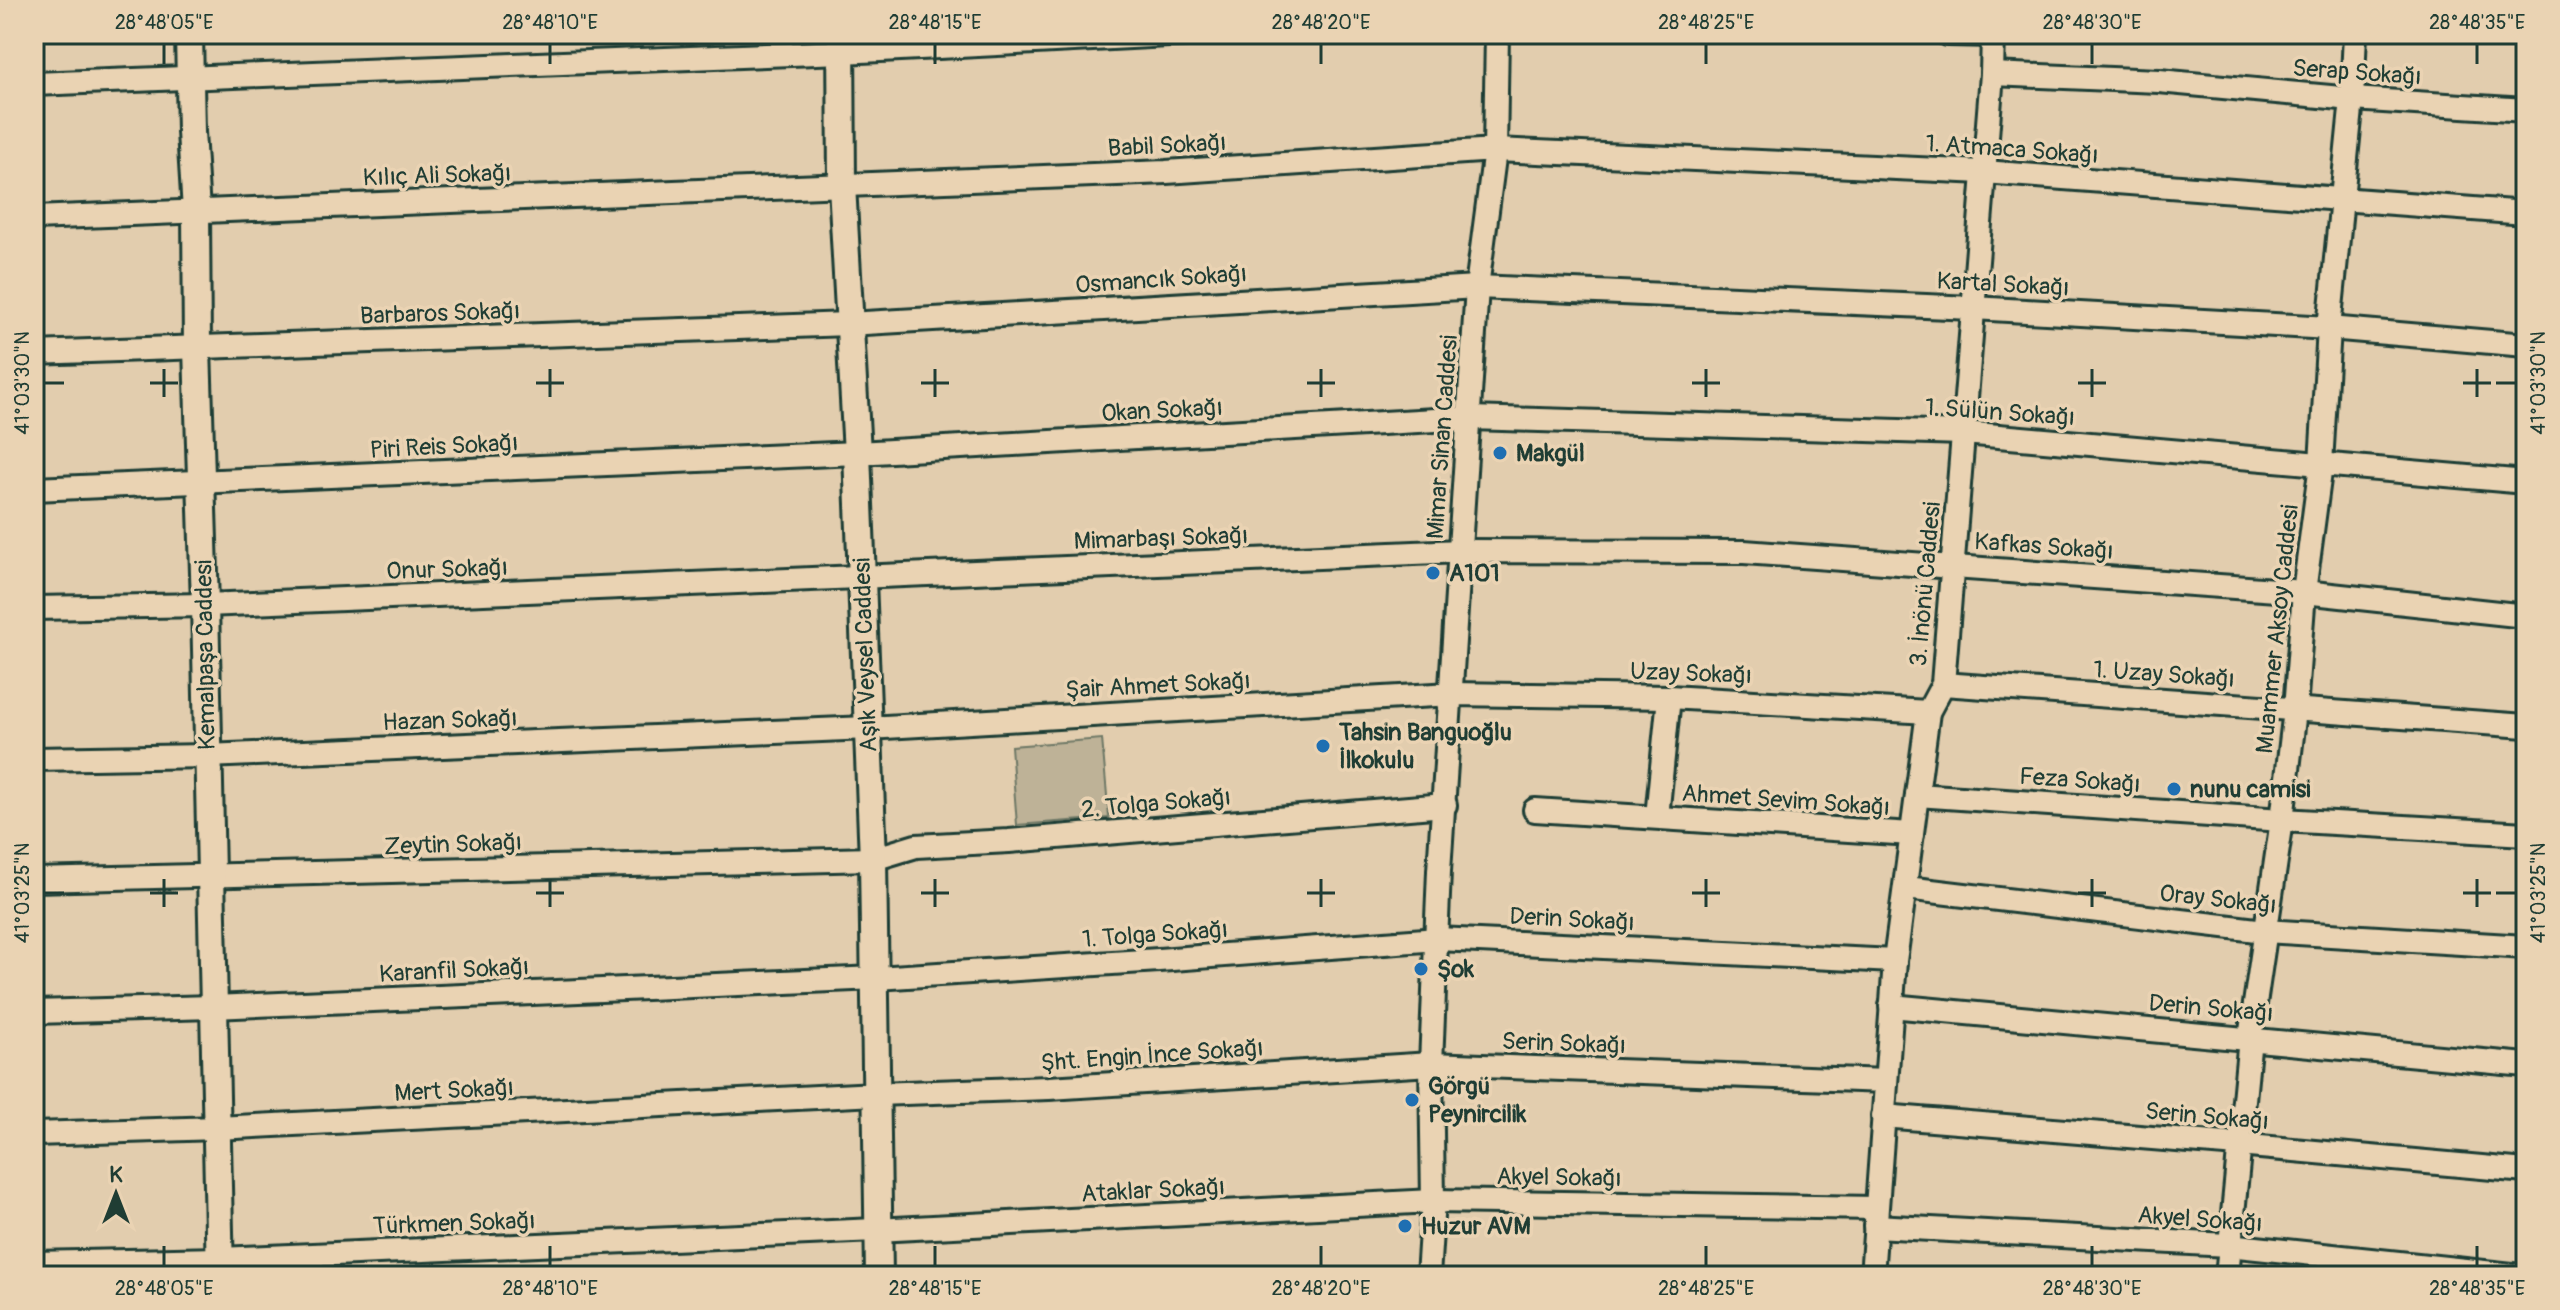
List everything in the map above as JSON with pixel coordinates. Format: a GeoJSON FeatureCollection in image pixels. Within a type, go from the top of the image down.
{"type":"FeatureCollection","features":[{"type":"Feature","properties":{"kind":"main road","name":"Kemalpaşa Caddesi"},"geometry":{"type":"LineString","coordinates":[[189,34],[196,211],[220,1268]]}},
{"type":"Feature","properties":{"kind":"main road","name":"Aşık Veysel Caddesi"},"geometry":{"type":"LineString","coordinates":[[841,43],[842,185],[863,577],[873,859],[879,1276]]}},
{"type":"Feature","properties":{"kind":"street"},"geometry":{"type":"LineString","coordinates":[[34,84],[841,43],[1188,34]]}},
{"type":"Feature","properties":{"kind":"street","name":"Mimar Sinan Caddesi"},"geometry":{"type":"LineString","coordinates":[[1428,1276],[1433,1201],[1431,1064],[1439,871],[1477,287],[1495,150],[1497,34]]}},
{"type":"Feature","properties":{"kind":"street"},"geometry":{"type":"LineString","coordinates":[[1947,34],[1993,35]]}},
{"type":"Feature","properties":{"kind":"street","name":"Muammer Aksoy Caddesi"},"geometry":{"type":"LineString","coordinates":[[2227,1276],[2250,1038],[2282,820],[2304,592],[2321,464],[2329,328],[2352,99],[2355,34]]}},
{"type":"Feature","properties":{"kind":"street","name":"3. İnönü Caddesi"},"geometry":{"type":"LineString","coordinates":[[1872,1276],[1895,961],[1928,712],[1943,684],[1993,35]]}},
{"type":"Feature","properties":{"kind":"street","name":"Serap Sokağı"},"geometry":{"type":"LineString","coordinates":[[1992,74],[2159,81],[2352,99],[2526,110]]}},
{"type":"Feature","properties":{"kind":"street","name":"1. Atmaca Sokağı"},"geometry":{"type":"LineString","coordinates":[[1495,150],[1984,172],[2526,213]]}},
{"type":"Feature","properties":{"kind":"street","name":"Babil Sokağı"},"geometry":{"type":"LineString","coordinates":[[842,185],[1166,172],[1495,150]]}},
{"type":"Feature","properties":{"kind":"street","name":"Kılıç Ali Sokağı"},"geometry":{"type":"LineString","coordinates":[[34,218],[842,185]]}},
{"type":"Feature","properties":{"kind":"street","name":"Kartal Sokağı"},"geometry":{"type":"LineString","coordinates":[[1477,287],[1973,308],[2329,328],[2526,345]]}},
{"type":"Feature","properties":{"kind":"street","name":"Osmancık Sokağı"},"geometry":{"type":"LineString","coordinates":[[848,324],[1477,287]]}},
{"type":"Feature","properties":{"kind":"street","name":"Barbaros Sokağı"},"geometry":{"type":"LineString","coordinates":[[34,353],[848,324]]}},
{"type":"Feature","properties":{"kind":"street","name":"1. Sülün Sokağı"},"geometry":{"type":"LineString","coordinates":[[1470,418],[1964,433],[2526,482]]}},
{"type":"Feature","properties":{"kind":"street","name":"Okan Sokağı"},"geometry":{"type":"LineString","coordinates":[[857,453],[1470,418]]}},
{"type":"Feature","properties":{"kind":"street","name":"Piri Reis Sokağı"},"geometry":{"type":"LineString","coordinates":[[34,489],[857,453]]}},
{"type":"Feature","properties":{"kind":"street","name":"Kafkas Sokağı"},"geometry":{"type":"LineString","coordinates":[[1461,551],[1744,552],[2304,592],[2526,616]]}},
{"type":"Feature","properties":{"kind":"street","name":"Mimarbaşı Sokağı"},"geometry":{"type":"LineString","coordinates":[[863,577],[1461,551]]}},
{"type":"Feature","properties":{"kind":"street","name":"Onur Sokağı"},"geometry":{"type":"LineString","coordinates":[[34,608],[205,605],[863,577]]}},
{"type":"Feature","properties":{"kind":"street","name":"1. Uzay Sokağı"},"geometry":{"type":"LineString","coordinates":[[1943,684],[2526,726]]}},
{"type":"Feature","properties":{"kind":"street","name":"Uzay Sokağı"},"geometry":{"type":"LineString","coordinates":[[1452,694],[1669,697],[1928,712]]}},
{"type":"Feature","properties":{"kind":"street","name":"Şair Ahmet Sokağı"},"geometry":{"type":"LineString","coordinates":[[868,728],[1452,694]]}},
{"type":"Feature","properties":{"kind":"street","name":"Ahmet Sevim Sokağı"},"geometry":{"type":"LineString","coordinates":[[1657,817],[1669,697]]}},
{"type":"Feature","properties":{"kind":"street","name":"Hazan Sokağı"},"geometry":{"type":"LineString","coordinates":[[34,759],[207,756],[868,728]]}},
{"type":"Feature","properties":{"kind":"street","name":"Feza Sokağı"},"geometry":{"type":"LineString","coordinates":[[1917,795],[2526,834]]}},
{"type":"Feature","properties":{"kind":"street","name":"2. Tolga Sokağı"},"geometry":{"type":"LineString","coordinates":[[873,859],[916,846],[1445,805]]}},
{"type":"Feature","properties":{"kind":"street","name":"Ahmet Sevim Sokağı"},"geometry":{"type":"LineString","coordinates":[[1535,810],[1912,834]]}},
{"type":"Feature","properties":{"kind":"street","name":"Zeytin Sokağı"},"geometry":{"type":"LineString","coordinates":[[34,880],[873,859]]}},
{"type":"Feature","properties":{"kind":"street","name":"Oray Sokağı"},"geometry":{"type":"LineString","coordinates":[[1906,888],[2265,931],[2526,947]]}},
{"type":"Feature","properties":{"kind":"street","name":"Derin Sokağı"},"geometry":{"type":"LineString","coordinates":[[1438,939],[1895,961]]}},
{"type":"Feature","properties":{"kind":"street","name":"1. Tolga Sokağı"},"geometry":{"type":"LineString","coordinates":[[876,978],[1438,939]]}},
{"type":"Feature","properties":{"kind":"street","name":"Karanfil Sokağı"},"geometry":{"type":"LineString","coordinates":[[34,1012],[876,978]]}},
{"type":"Feature","properties":{"kind":"street","name":"Derin Sokağı"},"geometry":{"type":"LineString","coordinates":[[1891,1006],[2526,1065]]}},
{"type":"Feature","properties":{"kind":"street","name":"Serin Sokağı"},"geometry":{"type":"LineString","coordinates":[[1431,1064],[1886,1081]]}},
{"type":"Feature","properties":{"kind":"street","name":"Şht. Engin İnce Sokağı"},"geometry":{"type":"LineString","coordinates":[[876,1094],[1049,1088],[1431,1064]]}},
{"type":"Feature","properties":{"kind":"street","name":"Mert Sokağı"},"geometry":{"type":"LineString","coordinates":[[34,1134],[217,1128],[876,1094]]}},
{"type":"Feature","properties":{"kind":"street","name":"Serin Sokağı"},"geometry":{"type":"LineString","coordinates":[[1883,1116],[2526,1171]]}},
{"type":"Feature","properties":{"kind":"street","name":"Akyel Sokağı"},"geometry":{"type":"LineString","coordinates":[[1433,1201],[1876,1217],[2228,1245],[2522,1276]]}},
{"type":"Feature","properties":{"kind":"street","name":"Ataklar Sokağı"},"geometry":{"type":"LineString","coordinates":[[876,1230],[1433,1201]]}},
{"type":"Feature","properties":{"kind":"street","name":"Türkmen Sokağı"},"geometry":{"type":"LineString","coordinates":[[34,1263],[220,1268],[876,1230]]}},
{"type":"Feature","properties":{"kind":"shaded area"},"geometry":{"type":"Polygon","coordinates":[[[1102,739],[1109,818],[1017,825],[1011,746],[1102,739]]]}},
{"type":"Feature","properties":{"kind":"place","name":"Makgül"},"geometry":{"type":"Point","coordinates":[1500,453]}},
{"type":"Feature","properties":{"kind":"place","name":"A101"},"geometry":{"type":"Point","coordinates":[1433,573]}},
{"type":"Feature","properties":{"kind":"place","name":"Tahsin Banguoğlu İlkokulu"},"geometry":{"type":"Point","coordinates":[1323,746]}},
{"type":"Feature","properties":{"kind":"place","name":"nunu camisi"},"geometry":{"type":"Point","coordinates":[2174,789]}},
{"type":"Feature","properties":{"kind":"place","name":"Şok"},"geometry":{"type":"Point","coordinates":[1421,969]}},
{"type":"Feature","properties":{"kind":"place","name":"Görgü Peynircilik"},"geometry":{"type":"Point","coordinates":[1412,1100]}},
{"type":"Feature","properties":{"kind":"place","name":"Huzur AVM"},"geometry":{"type":"Point","coordinates":[1405,1226]}}]}
